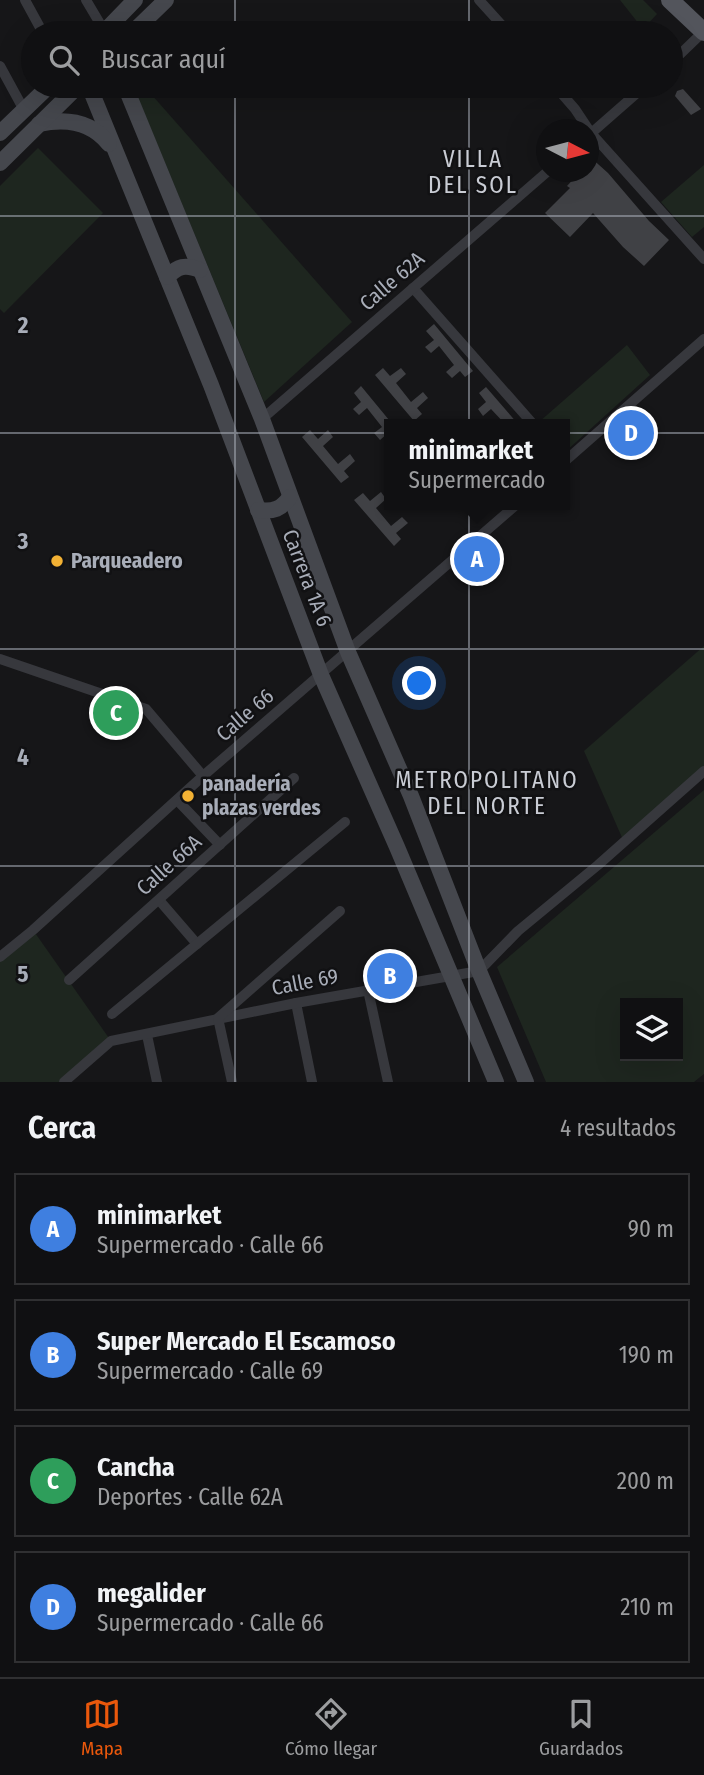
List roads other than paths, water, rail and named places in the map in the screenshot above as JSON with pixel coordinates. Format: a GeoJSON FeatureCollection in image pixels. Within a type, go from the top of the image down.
{"type":"FeatureCollection","features":[{"type":"Feature","properties":{"kind":"main road"},"geometry":{"type":"LineString","coordinates":[[670,0],[704,32]]}},
{"type":"Feature","properties":{"kind":"street"},"geometry":{"type":"LineString","coordinates":[[25,0],[36,21]]}},
{"type":"Feature","properties":{"kind":"street"},"geometry":{"type":"LineString","coordinates":[[86,0],[97,21]]}},
{"type":"Feature","properties":{"kind":"street"},"geometry":{"type":"LineString","coordinates":[[115,21],[135,0]]}},
{"type":"Feature","properties":{"kind":"street"},"geometry":{"type":"LineString","coordinates":[[144,21],[166,0]]}},
{"type":"Feature","properties":{"kind":"street"},"geometry":{"type":"LineString","coordinates":[[479,0],[498,21]]}},
{"type":"Feature","properties":{"kind":"street"},"geometry":{"type":"LineString","coordinates":[[123,12],[125,21]]}},
{"type":"Feature","properties":{"kind":"street"},"geometry":{"type":"LineString","coordinates":[[683,52],[704,32]]}},
{"type":"Feature","properties":{"kind":"street"},"geometry":{"type":"LineString","coordinates":[[0,66],[24,110]]}},
{"type":"Feature","properties":{"kind":"street"},"geometry":{"type":"LineString","coordinates":[[0,133],[36,98]]}},
{"type":"Feature","properties":{"kind":"street"},"geometry":{"type":"LineString","coordinates":[[0,163],[66,98]]}},
{"type":"Feature","properties":{"kind":"street","name":"Carrera 1A 6"},"geometry":{"type":"LineString","coordinates":[[94,98],[167,277],[321,675],[496,1082]]}},
{"type":"Feature","properties":{"kind":"street","name":"Carrera 1A 6"},"geometry":{"type":"LineString","coordinates":[[130,98],[262,419],[348,652],[411,796],[479,971],[526,1082]]}},
{"type":"Feature","properties":{"kind":"street"},"geometry":{"type":"LineString","coordinates":[[565,98],[581,119]]}},
{"type":"Feature","properties":{"kind":"street"},"geometry":{"type":"LineString","coordinates":[[599,127],[632,98]]}},
{"type":"Feature","properties":{"kind":"street"},"geometry":{"type":"LineString","coordinates":[[39,124],[57,120],[76,121],[93,129],[107,141],[117,156]]}},
{"type":"Feature","properties":{"kind":"street"},"geometry":{"type":"LineString","coordinates":[[599,145],[704,259]]}},
{"type":"Feature","properties":{"kind":"street","name":"Calle 62A"},"geometry":{"type":"LineString","coordinates":[[262,419],[536,182]]}},
{"type":"Feature","properties":{"kind":"street"},"geometry":{"type":"LineString","coordinates":[[167,277],[176,268],[188,265],[200,270]]}},
{"type":"Feature","properties":{"kind":"street"},"geometry":{"type":"LineString","coordinates":[[413,289],[529,419]]}},
{"type":"Feature","properties":{"kind":"street"},"geometry":{"type":"LineString","coordinates":[[570,457],[704,339]]}},
{"type":"Feature","properties":{"kind":"street"},"geometry":{"type":"LineString","coordinates":[[258,510],[271,512],[283,507],[290,497]]}},
{"type":"Feature","properties":{"kind":"street","name":"Calle 66"},"geometry":{"type":"LineString","coordinates":[[0,957],[203,776],[510,510]]}},
{"type":"Feature","properties":{"kind":"street"},"geometry":{"type":"LineString","coordinates":[[0,659],[146,709],[203,776]]}},
{"type":"Feature","properties":{"kind":"street"},"geometry":{"type":"LineString","coordinates":[[479,971],[517,928],[589,873],[704,771]]}},
{"type":"Feature","properties":{"kind":"street","name":"Calle 66A"},"geometry":{"type":"LineString","coordinates":[[69,980],[294,778]]}},
{"type":"Feature","properties":{"kind":"street"},"geometry":{"type":"LineString","coordinates":[[177,800],[220,845]]}},
{"type":"Feature","properties":{"kind":"street"},"geometry":{"type":"LineString","coordinates":[[112,1014],[345,822]]}},
{"type":"Feature","properties":{"kind":"street"},"geometry":{"type":"LineString","coordinates":[[159,900],[197,944]]}},
{"type":"Feature","properties":{"kind":"street"},"geometry":{"type":"LineString","coordinates":[[232,1082],[218,1018],[340,911]]}},
{"type":"Feature","properties":{"kind":"street","name":"Calle 69"},"geometry":{"type":"LineString","coordinates":[[64,1082],[111,1041],[296,1003],[479,971]]}},
{"type":"Feature","properties":{"kind":"street"},"geometry":{"type":"LineString","coordinates":[[368,990],[388,1082]]}},
{"type":"Feature","properties":{"kind":"street"},"geometry":{"type":"LineString","coordinates":[[238,1000],[245,1014]]}},
{"type":"Feature","properties":{"kind":"street"},"geometry":{"type":"LineString","coordinates":[[296,1003],[312,1082]]}},
{"type":"Feature","properties":{"kind":"street"},"geometry":{"type":"LineString","coordinates":[[147,1035],[157,1082]]}},
{"type":"Feature","properties":{"kind":"street"},"geometry":{"type":"LineString","coordinates":[[79,1069],[82,1082]]}},
{"type":"Feature","properties":{"kind":"place","name":"megalider"},"geometry":{"type":"Point","coordinates":[631,433]}},
{"type":"Feature","properties":{"kind":"place","name":"minimarket"},"geometry":{"type":"Point","coordinates":[477,559]}},
{"type":"Feature","properties":{"kind":"place","name":"Parqueadero"},"geometry":{"type":"Point","coordinates":[57,561]}},
{"type":"Feature","properties":{"kind":"place","name":"Cancha"},"geometry":{"type":"Point","coordinates":[116,713]}},
{"type":"Feature","properties":{"kind":"place","name":"panadería plazas verdes"},"geometry":{"type":"Point","coordinates":[188,796]}},
{"type":"Feature","properties":{"kind":"place","name":"Super Mercado El Escamoso"},"geometry":{"type":"Point","coordinates":[390,976]}},
{"type":"Feature","properties":{"kind":"district","name":"VILLA DEL SOL"},"geometry":{"type":"Point","coordinates":[473,172]}},
{"type":"Feature","properties":{"kind":"district","name":"METROPOLITANO DEL NORTE"},"geometry":{"type":"Point","coordinates":[487,793]}}]}
